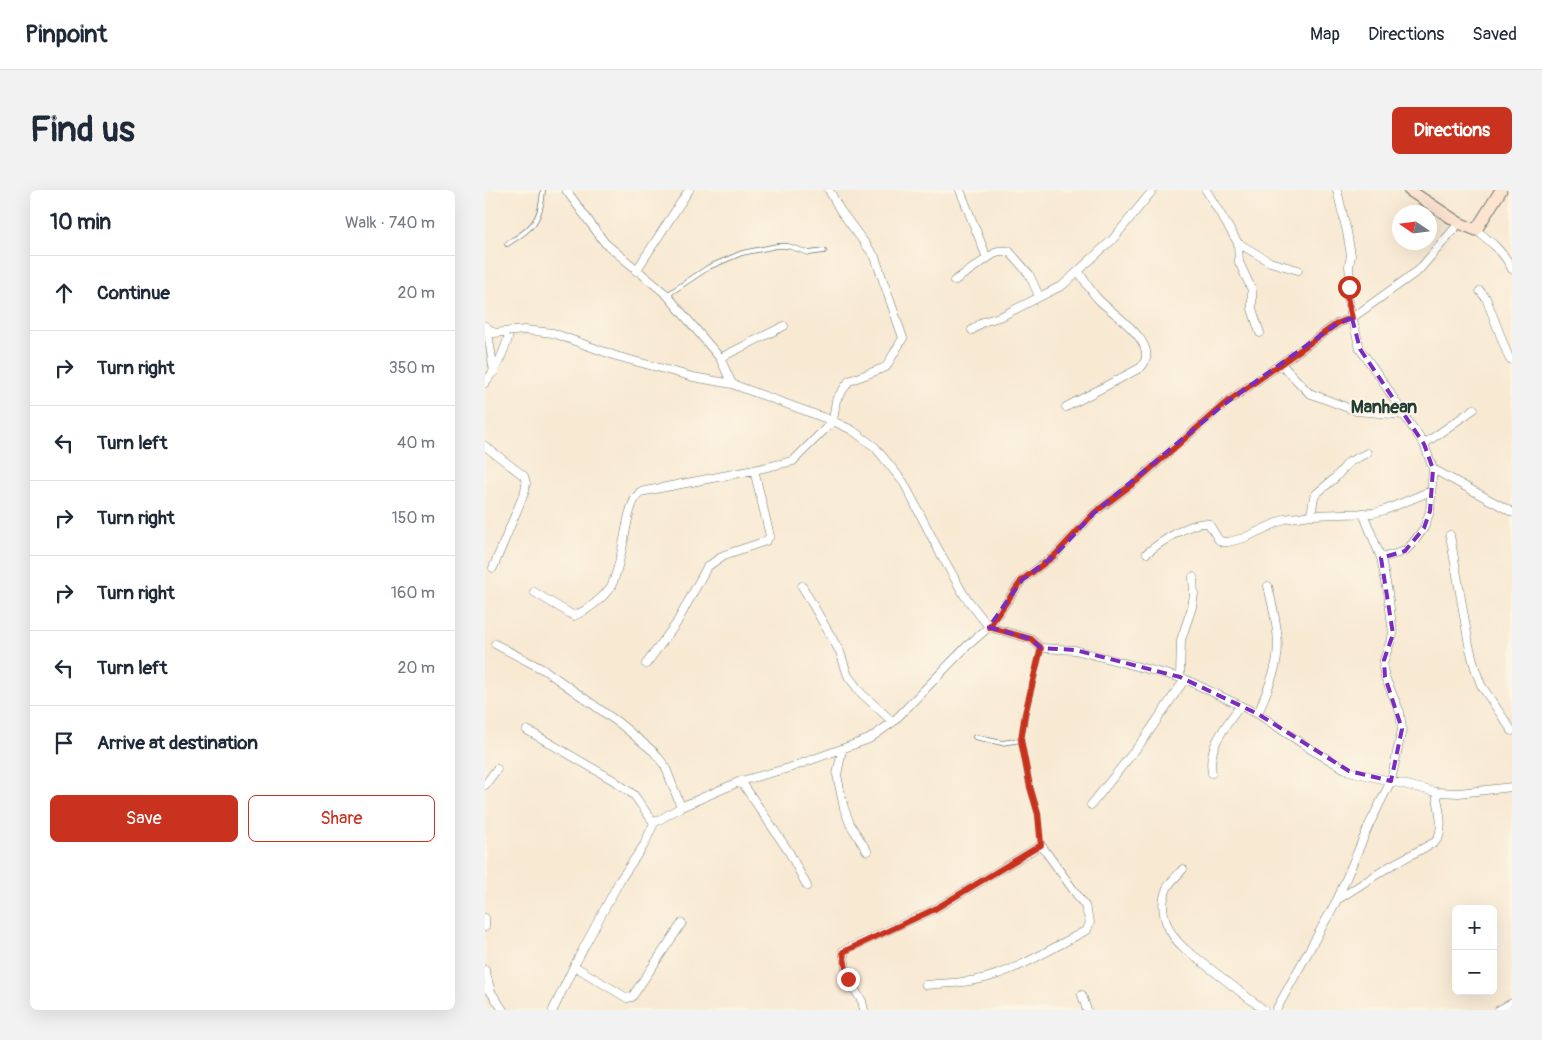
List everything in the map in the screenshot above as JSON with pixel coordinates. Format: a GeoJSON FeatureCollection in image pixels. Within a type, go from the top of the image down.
{"type":"FeatureCollection","features":[{"type":"Feature","properties":{"kind":"street"},"geometry":{"type":"LineString","coordinates":[[566,190],[605,243],[667,294],[720,358],[732,384]]}},
{"type":"Feature","properties":{"kind":"street"},"geometry":{"type":"LineString","coordinates":[[636,270],[689,190]]}},
{"type":"Feature","properties":{"kind":"street"},"geometry":{"type":"LineString","coordinates":[[534,592],[574,616],[589,609],[611,587],[635,496],[640,492],[793,461],[833,421],[836,400],[849,381],[886,367],[903,338],[875,257],[840,210],[829,190]]}},
{"type":"Feature","properties":{"kind":"street"},"geometry":{"type":"LineString","coordinates":[[960,190],[987,258]]}},
{"type":"Feature","properties":{"kind":"street"},"geometry":{"type":"LineString","coordinates":[[972,330],[983,322],[1002,316],[1063,285],[1113,239],[1153,190]]}},
{"type":"Feature","properties":{"kind":"street"},"geometry":{"type":"LineString","coordinates":[[1206,190],[1238,243],[1239,262],[1252,290],[1252,309],[1260,333]]}},
{"type":"Feature","properties":{"kind":"street"},"geometry":{"type":"LineString","coordinates":[[1337,190],[1351,255],[1347,297],[1360,349],[1383,380],[1424,444],[1433,469],[1430,511],[1423,528],[1405,551],[1381,558]]}},
{"type":"Feature","properties":{"kind":"street"},"geometry":{"type":"LineString","coordinates":[[1409,190],[1459,223],[1476,230],[1492,243],[1512,266]]}},
{"type":"Feature","properties":{"kind":"street"},"geometry":{"type":"LineString","coordinates":[[1476,230],[1501,190]]}},
{"type":"Feature","properties":{"kind":"street"},"geometry":{"type":"LineString","coordinates":[[553,1010],[620,880],[643,845],[654,823],[681,807],[741,782],[789,768],[869,739],[893,722],[967,646],[989,627],[1022,580],[1054,556],[1094,513],[1138,480],[1223,405],[1338,323],[1352,318],[1419,270],[1459,223]]}},
{"type":"Feature","properties":{"kind":"street"},"geometry":{"type":"LineString","coordinates":[[1238,243],[1270,262],[1298,270]]}},
{"type":"Feature","properties":{"kind":"street"},"geometry":{"type":"LineString","coordinates":[[955,281],[998,251],[1009,251],[1029,274],[1039,296]]}},
{"type":"Feature","properties":{"kind":"street"},"geometry":{"type":"LineString","coordinates":[[1066,407],[1140,368],[1147,358],[1145,344],[1135,331],[1097,298],[1079,272]]}},
{"type":"Feature","properties":{"kind":"street"},"geometry":{"type":"LineString","coordinates":[[1480,292],[1487,298],[1509,358],[1512,360]]}},
{"type":"Feature","properties":{"kind":"street"},"geometry":{"type":"LineString","coordinates":[[720,358],[784,326]]}},
{"type":"Feature","properties":{"kind":"street"},"geometry":{"type":"LineString","coordinates":[[494,372],[488,331],[553,333],[616,356],[693,377],[732,384],[833,421],[863,437],[891,465],[908,492],[937,549],[964,595],[980,618],[989,627],[1031,639],[1041,648],[1075,650],[1183,678],[1258,714],[1312,750],[1349,771],[1436,792],[1459,793],[1512,788]]}},
{"type":"Feature","properties":{"kind":"street"},"geometry":{"type":"LineString","coordinates":[[485,383],[502,358],[510,331]]}},
{"type":"Feature","properties":{"kind":"street"},"geometry":{"type":"LineString","coordinates":[[1281,364],[1309,393],[1356,411],[1404,415]]}},
{"type":"Feature","properties":{"kind":"street"},"geometry":{"type":"LineString","coordinates":[[1424,444],[1474,410]]}},
{"type":"Feature","properties":{"kind":"street"},"geometry":{"type":"LineString","coordinates":[[485,446],[525,476],[527,483],[493,568]]}},
{"type":"Feature","properties":{"kind":"street"},"geometry":{"type":"LineString","coordinates":[[1311,515],[1314,497],[1317,493],[1335,479],[1349,462],[1367,454]]}},
{"type":"Feature","properties":{"kind":"street"},"geometry":{"type":"LineString","coordinates":[[1433,469],[1512,512]]}},
{"type":"Feature","properties":{"kind":"street"},"geometry":{"type":"LineString","coordinates":[[646,664],[676,624],[707,567],[724,554],[766,541],[769,536],[754,470]]}},
{"type":"Feature","properties":{"kind":"street"},"geometry":{"type":"LineString","coordinates":[[1147,553],[1164,540],[1199,523],[1209,524],[1218,539],[1222,542],[1228,542],[1244,538],[1285,519],[1311,515],[1373,513],[1431,491]]}},
{"type":"Feature","properties":{"kind":"street"},"geometry":{"type":"LineString","coordinates":[[1276,1010],[1337,900],[1369,825],[1391,781],[1402,729],[1400,712],[1383,668],[1393,634],[1388,592],[1381,558],[1363,514]]}},
{"type":"Feature","properties":{"kind":"street"},"geometry":{"type":"LineString","coordinates":[[1450,535],[1469,645],[1475,668],[1481,685],[1512,731]]}},
{"type":"Feature","properties":{"kind":"street"},"geometry":{"type":"LineString","coordinates":[[1091,805],[1144,739],[1183,678],[1181,640],[1194,594],[1193,577]]}},
{"type":"Feature","properties":{"kind":"street"},"geometry":{"type":"LineString","coordinates":[[802,586],[839,652],[848,676],[861,693],[893,722]]}},
{"type":"Feature","properties":{"kind":"street"},"geometry":{"type":"LineString","coordinates":[[1258,714],[1275,670],[1278,651],[1278,633],[1268,586]]}},
{"type":"Feature","properties":{"kind":"street"},"geometry":{"type":"LineString","coordinates":[[495,644],[546,671],[619,723],[654,752],[665,766],[681,807]]}},
{"type":"Feature","properties":{"kind":"street"},"geometry":{"type":"LineString","coordinates":[[1212,773],[1210,762],[1218,738],[1241,706]]}},
{"type":"Feature","properties":{"kind":"street"},"geometry":{"type":"LineString","coordinates":[[527,730],[613,780],[634,795],[654,823]]}},
{"type":"Feature","properties":{"kind":"street"},"geometry":{"type":"LineString","coordinates":[[842,750],[837,775],[844,808],[850,824],[867,851]]}},
{"type":"Feature","properties":{"kind":"street"},"geometry":{"type":"LineString","coordinates":[[485,785],[497,769]]}},
{"type":"Feature","properties":{"kind":"street"},"geometry":{"type":"LineString","coordinates":[[741,782],[789,852],[807,886]]}},
{"type":"Feature","properties":{"kind":"street"},"geometry":{"type":"LineString","coordinates":[[1337,900],[1390,866],[1440,838],[1441,829],[1436,792]]}},
{"type":"Feature","properties":{"kind":"street"},"geometry":{"type":"LineString","coordinates":[[864,1010],[862,1002],[848,979],[843,952],[935,909],[1041,845],[1085,906],[1090,922],[1087,930],[1031,960],[992,976],[974,980],[926,985]]}},
{"type":"Feature","properties":{"kind":"street"},"geometry":{"type":"LineString","coordinates":[[1183,869],[1168,886],[1165,896],[1163,908],[1165,921],[1170,933],[1185,949],[1264,1010]]}},
{"type":"Feature","properties":{"kind":"street"},"geometry":{"type":"LineString","coordinates":[[485,918],[485,927]]}},
{"type":"Feature","properties":{"kind":"street"},"geometry":{"type":"LineString","coordinates":[[574,966],[627,998],[633,997],[682,923]]}},
{"type":"Feature","properties":{"kind":"street"},"geometry":{"type":"LineString","coordinates":[[485,970],[488,990],[503,1010]]}},
{"type":"Feature","properties":{"kind":"street"},"geometry":{"type":"LineString","coordinates":[[1082,995],[1087,1010]]}},
{"type":"Feature","properties":{"kind":"street"},"geometry":{"type":"LineString","coordinates":[[1499,1010],[1512,1003]]}},
{"type":"Feature","properties":{"kind":"lane"},"geometry":{"type":"LineString","coordinates":[[507,244],[529,230],[536,221],[540,211],[543,190]]}},
{"type":"Feature","properties":{"kind":"lane"},"geometry":{"type":"LineString","coordinates":[[667,294],[709,267],[742,254],[777,246],[788,246],[809,253],[824,251]]}},
{"type":"Feature","properties":{"kind":"lane"},"geometry":{"type":"LineString","coordinates":[[1041,648],[1025,714],[1021,740],[1030,787],[1038,814],[1041,845]]}},
{"type":"Feature","properties":{"kind":"lane"},"geometry":{"type":"LineString","coordinates":[[975,737],[1002,743],[1021,740]]}},
{"type":"Feature","properties":{"kind":"highlighted area"},"geometry":{"type":"Polygon","coordinates":[[[1352,318],[1360,349],[1424,444],[1433,469],[1430,511],[1424,528],[1405,551],[1381,558],[1393,634],[1384,660],[1385,677],[1402,729],[1391,781],[1349,771],[1258,714],[1180,677],[1075,650],[1041,648],[1031,639],[989,627],[1022,580],[1054,556],[1094,513],[1223,405],[1338,323],[1352,318]]]}},
{"type":"Feature","properties":{"kind":"district","name":"Manhean"},"geometry":{"type":"Point","coordinates":[1384,407]}},
{"type":"Feature","properties":{"kind":"route"},"geometry":{"type":"LineString","coordinates":[[848,979],[843,952],[935,909],[1041,845],[1038,814],[1030,787],[1021,740],[1025,714],[1041,648],[1031,639],[989,627],[1022,580],[1054,556],[1094,513],[1138,480],[1223,405],[1338,323],[1352,318],[1347,297],[1349,287]]}}]}
